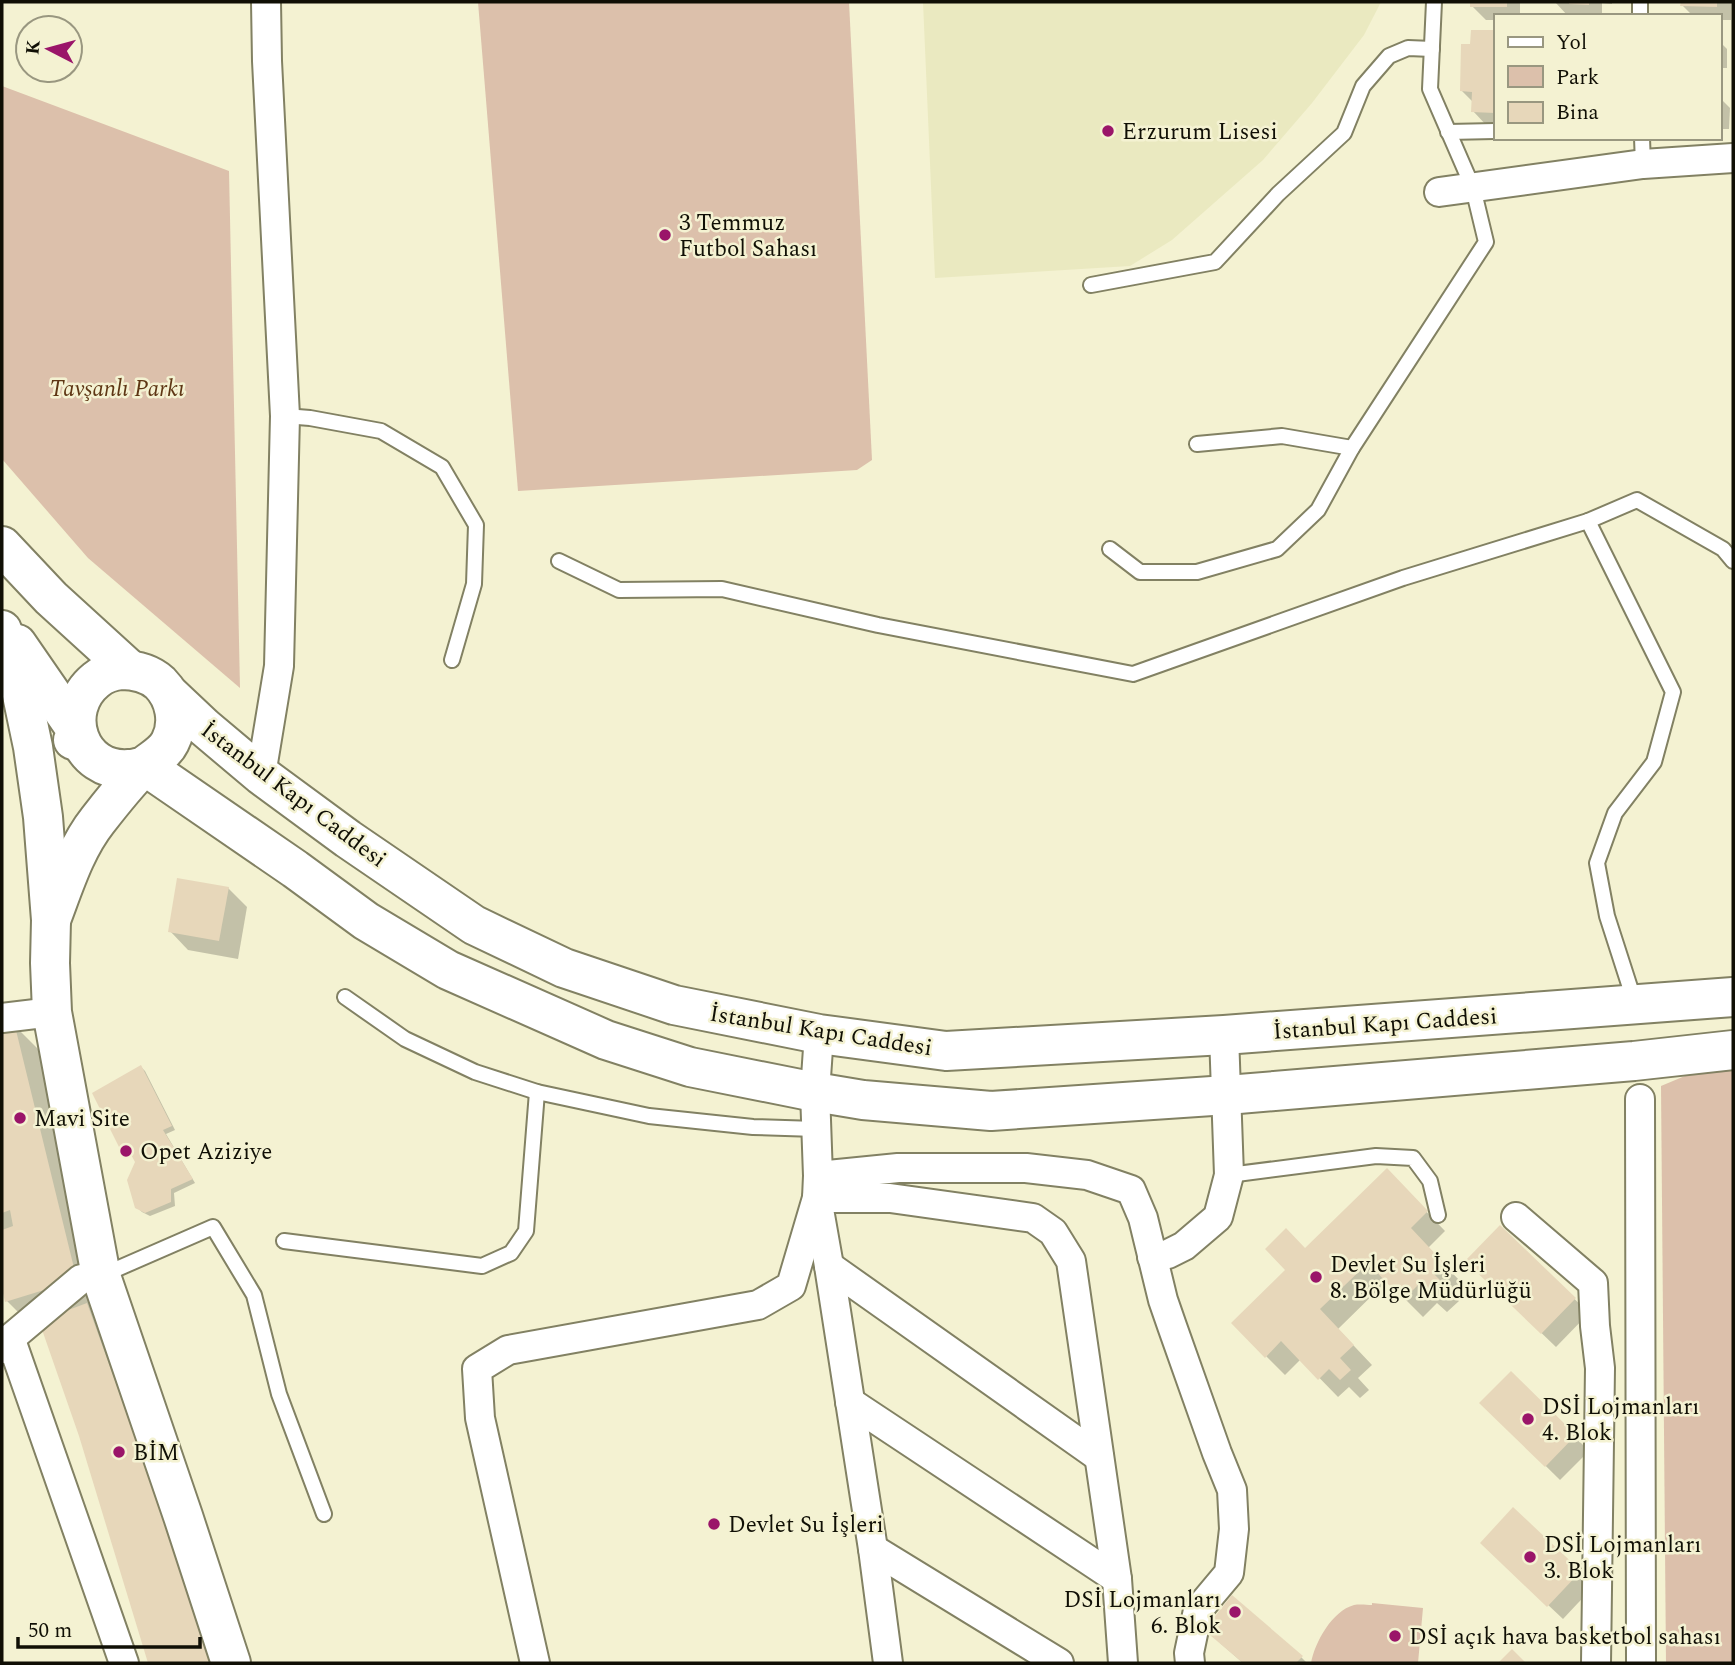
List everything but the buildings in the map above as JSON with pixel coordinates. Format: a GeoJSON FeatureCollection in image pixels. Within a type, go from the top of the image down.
{"type":"FeatureCollection","features":[{"type":"Feature","properties":{"kind":"main road"},"geometry":{"type":"LineString","coordinates":[[2,546],[51,598],[130,670]]}},
{"type":"Feature","properties":{"kind":"main road"},"geometry":{"type":"LineString","coordinates":[[2,623],[95,760],[111,767],[128,769],[145,766],[366,921],[447,970],[618,1044],[816,1111],[863,1100],[991,1111],[1227,1095],[1733,1050]]}},
{"type":"Feature","properties":{"kind":"main road"},"geometry":{"type":"LineString","coordinates":[[2,630],[33,747],[43,817],[51,920],[52,1012],[102,1276],[231,1663]]}},
{"type":"Feature","properties":{"kind":"main road"},"geometry":{"type":"LineString","coordinates":[[43,817],[77,731],[76,715],[80,700],[88,687],[100,677],[115,671],[130,670],[146,674],[159,682],[169,694],[174,709],[175,726],[170,743],[159,757],[145,766],[96,821],[72,862],[51,920]]}},
{"type":"Feature","properties":{"kind":"main road","name":"İstanbul Kapı Caddesi"},"geometry":{"type":"LineString","coordinates":[[169,694],[261,775],[348,839],[474,925],[564,968],[674,1005],[819,1034],[946,1051],[1224,1035],[1733,997]]}},
{"type":"Feature","properties":{"kind":"street"},"geometry":{"type":"LineString","coordinates":[[261,775],[279,667],[285,416],[266,2]]}},
{"type":"Feature","properties":{"kind":"street"},"geometry":{"type":"LineString","coordinates":[[1439,192],[1474,188],[1643,151],[1733,158]]}},
{"type":"Feature","properties":{"kind":"street"},"geometry":{"type":"LineString","coordinates":[[2,1018],[52,1012]]}},
{"type":"Feature","properties":{"kind":"street"},"geometry":{"type":"LineString","coordinates":[[819,1034],[817,1187],[888,1663]]}},
{"type":"Feature","properties":{"kind":"street"},"geometry":{"type":"LineString","coordinates":[[1152,1257],[1168,1254],[1184,1246],[1218,1217],[1229,1175],[1224,1035]]}},
{"type":"Feature","properties":{"kind":"street"},"geometry":{"type":"LineString","coordinates":[[1640,1099],[1641,1663]]}},
{"type":"Feature","properties":{"kind":"street"},"geometry":{"type":"LineString","coordinates":[[817,1187],[898,1168],[1026,1168],[1087,1175],[1131,1190],[1143,1218],[1172,1326],[1232,1490],[1234,1529],[1229,1573],[1198,1610],[1189,1653],[1190,1663]]}},
{"type":"Feature","properties":{"kind":"street"},"geometry":{"type":"LineString","coordinates":[[817,1187],[1033,1218],[1053,1232],[1071,1261],[1117,1579],[1123,1663]]}},
{"type":"Feature","properties":{"kind":"street"},"geometry":{"type":"LineString","coordinates":[[535,1663],[480,1418],[477,1369],[508,1350],[758,1305],[791,1286],[817,1187]]}},
{"type":"Feature","properties":{"kind":"street"},"geometry":{"type":"LineString","coordinates":[[1516,1217],[1593,1283],[1600,1368],[1596,1663]]}},
{"type":"Feature","properties":{"kind":"street"},"geometry":{"type":"LineString","coordinates":[[830,1266],[1099,1457]]}},
{"type":"Feature","properties":{"kind":"street"},"geometry":{"type":"LineString","coordinates":[[102,1276],[81,1279],[12,1336],[7,1344],[124,1663]]}},
{"type":"Feature","properties":{"kind":"street"},"geometry":{"type":"LineString","coordinates":[[850,1402],[1117,1579]]}},
{"type":"Feature","properties":{"kind":"street"},"geometry":{"type":"LineString","coordinates":[[873,1549],[1059,1663]]}},
{"type":"Feature","properties":{"kind":"lane"},"geometry":{"type":"LineString","coordinates":[[1110,549],[1140,572],[1197,572],[1278,549],[1318,510],[1352,448],[1486,242],[1474,188],[1430,89],[1434,2]]}},
{"type":"Feature","properties":{"kind":"lane"},"geometry":{"type":"LineString","coordinates":[[1091,285],[1215,262],[1278,194],[1344,133],[1363,86],[1388,56],[1408,48],[1432,49]]}},
{"type":"Feature","properties":{"kind":"lane"},"geometry":{"type":"LineString","coordinates":[[1448,132],[1494,131]]}},
{"type":"Feature","properties":{"kind":"lane"},"geometry":{"type":"LineString","coordinates":[[285,416],[381,431],[442,467],[476,525],[474,584],[452,660]]}},
{"type":"Feature","properties":{"kind":"lane"},"geometry":{"type":"LineString","coordinates":[[1197,444],[1282,436],[1352,448]]}},
{"type":"Feature","properties":{"kind":"lane"},"geometry":{"type":"LineString","coordinates":[[559,561],[619,590],[723,589],[878,625],[1133,674],[1403,578],[1588,521],[1637,500],[1723,549],[1733,561]]}},
{"type":"Feature","properties":{"kind":"lane"},"geometry":{"type":"LineString","coordinates":[[1588,521],[1673,692],[1654,762],[1615,813],[1597,863],[1607,916],[1636,1005]]}},
{"type":"Feature","properties":{"kind":"lane"},"geometry":{"type":"LineString","coordinates":[[345,997],[405,1039],[475,1072],[537,1092],[649,1116],[753,1127],[816,1111]]}},
{"type":"Feature","properties":{"kind":"lane"},"geometry":{"type":"LineString","coordinates":[[284,1241],[482,1266],[511,1253],[526,1231],[537,1092]]}},
{"type":"Feature","properties":{"kind":"lane"},"geometry":{"type":"LineString","coordinates":[[1229,1175],[1376,1156],[1413,1158],[1430,1181],[1438,1215]]}},
{"type":"Feature","properties":{"kind":"lane"},"geometry":{"type":"LineString","coordinates":[[102,1276],[213,1227],[254,1295],[279,1394],[324,1514]]}},
{"type":"Feature","properties":{"kind":"shaded area","name":"Erzurum Lisesi"},"geometry":{"type":"Polygon","coordinates":[[[923,2],[1381,2],[1364,35],[1312,103],[1263,160],[1172,240],[1130,266],[935,278],[923,2]]]}},
{"type":"Feature","properties":{"kind":"green space","name":"3 Temmuz Futbol Sahası"},"geometry":{"type":"Polygon","coordinates":[[[478,2],[849,2],[872,460],[857,470],[518,491],[478,2]]]}},
{"type":"Feature","properties":{"kind":"green space","name":"Tavşanlı Parkı"},"geometry":{"type":"Polygon","coordinates":[[[2,86],[229,171],[240,688],[88,558],[2,459],[2,86]]]}},
{"type":"Feature","properties":{"kind":"green space"},"geometry":{"type":"Polygon","coordinates":[[[1733,1069],[1733,1663],[1666,1663],[1661,1086],[1692,1073],[1733,1069]]]}},
{"type":"Feature","properties":{"kind":"green space"},"geometry":{"type":"Polygon","coordinates":[[[1372,1603],[1423,1608],[1418,1663],[1311,1663],[1316,1646],[1332,1620],[1346,1608],[1372,1603]]]}},
{"type":"Feature","properties":{"kind":"place","name":"Erzurum Lisesi"},"geometry":{"type":"Point","coordinates":[1108,131]}},
{"type":"Feature","properties":{"kind":"place","name":"3 Temmuz Futbol Sahası"},"geometry":{"type":"Point","coordinates":[665,235]}},
{"type":"Feature","properties":{"kind":"place","name":"Mavi Site"},"geometry":{"type":"Point","coordinates":[20,1118]}},
{"type":"Feature","properties":{"kind":"place","name":"Opet Aziziye"},"geometry":{"type":"Point","coordinates":[126,1151]}},
{"type":"Feature","properties":{"kind":"place","name":"Devlet Su İşleri 8. Bölge Müdürlüğü"},"geometry":{"type":"Point","coordinates":[1316,1277]}},
{"type":"Feature","properties":{"kind":"place","name":"DSİ Lojmanları 4. Blok"},"geometry":{"type":"Point","coordinates":[1528,1419]}},
{"type":"Feature","properties":{"kind":"place","name":"BİM"},"geometry":{"type":"Point","coordinates":[119,1452]}},
{"type":"Feature","properties":{"kind":"place","name":"Devlet Su İşleri"},"geometry":{"type":"Point","coordinates":[714,1524]}},
{"type":"Feature","properties":{"kind":"place","name":"DSİ Lojmanları 3. Blok"},"geometry":{"type":"Point","coordinates":[1530,1557]}},
{"type":"Feature","properties":{"kind":"place","name":"DSİ Lojmanları 6. Blok"},"geometry":{"type":"Point","coordinates":[1235,1612]}},
{"type":"Feature","properties":{"kind":"place","name":"DSİ açık hava basketbol sahası"},"geometry":{"type":"Point","coordinates":[1395,1636]}}]}
